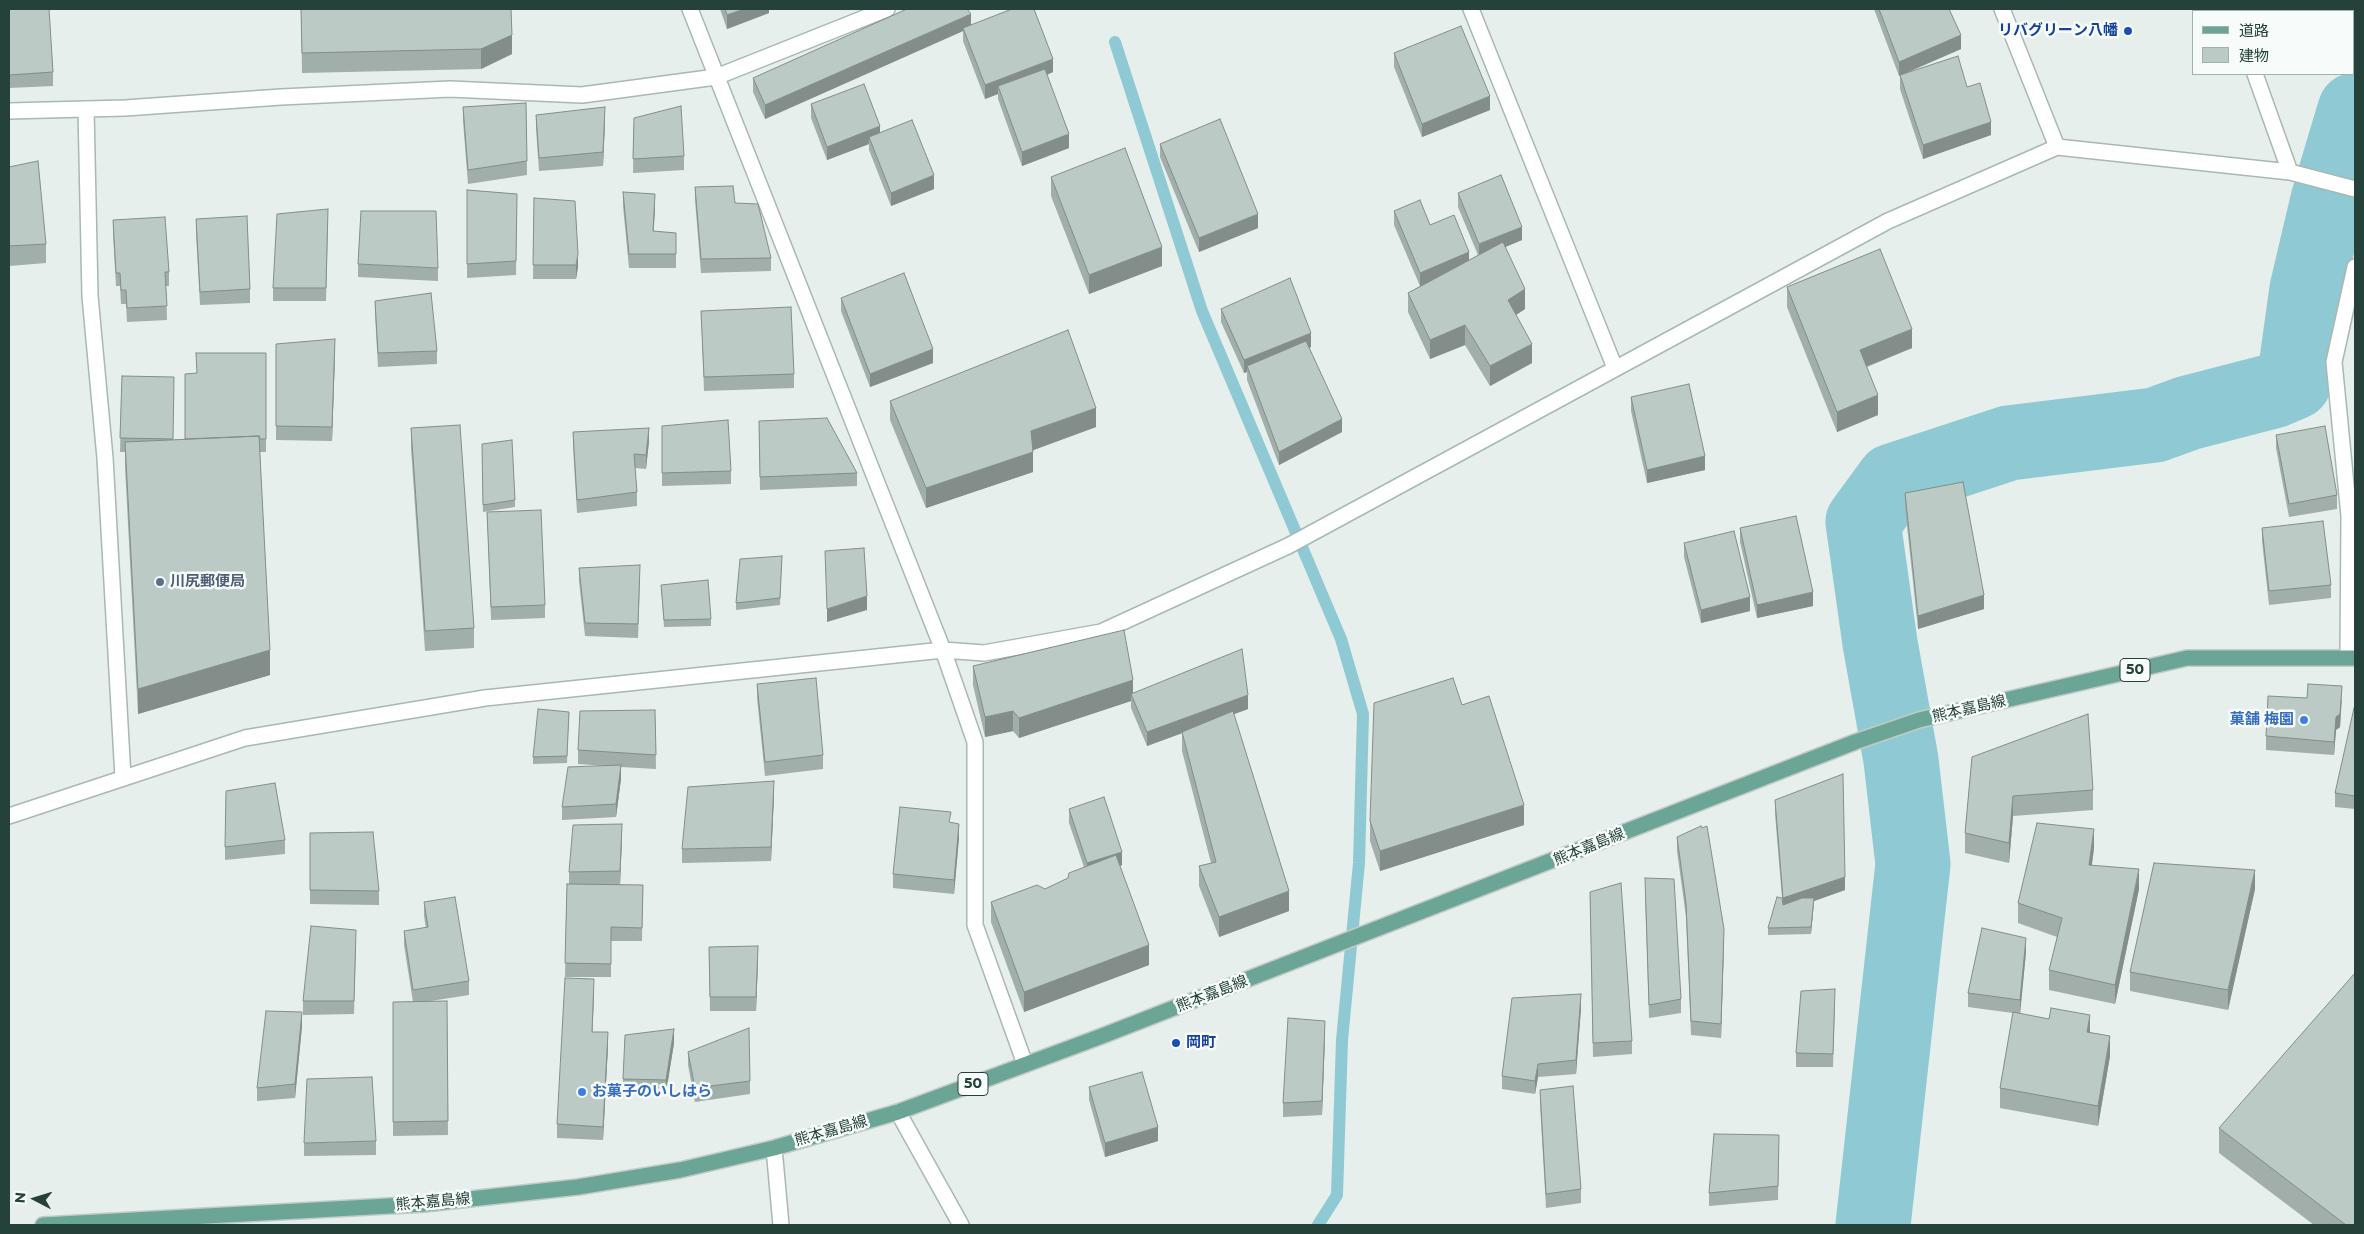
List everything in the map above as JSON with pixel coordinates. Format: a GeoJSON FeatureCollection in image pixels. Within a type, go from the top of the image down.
{"type":"FeatureCollection","features":[{"type":"Feature","properties":{"kind":"main road","name":"熊本嘉島線"},"geometry":{"type":"LineString","coordinates":[[42,1225],[425,1204],[578,1187],[680,1170],[774,1148],[898,1112],[1417,914],[1855,742],[1919,720],[2187,658],[2352,658]]}},
{"type":"Feature","properties":{"kind":"street"},"geometry":{"type":"LineString","coordinates":[[690,9],[943,650],[975,742],[975,925],[1025,1064]]}},
{"type":"Feature","properties":{"kind":"street"},"geometry":{"type":"LineString","coordinates":[[9,111],[86,109],[450,89],[582,95],[716,77],[887,9]]}},
{"type":"Feature","properties":{"kind":"street"},"geometry":{"type":"LineString","coordinates":[[1471,9],[1615,368]]}},
{"type":"Feature","properties":{"kind":"street"},"geometry":{"type":"LineString","coordinates":[[2002,9],[2057,147]]}},
{"type":"Feature","properties":{"kind":"street"},"geometry":{"type":"LineString","coordinates":[[2255,75],[2290,172]]}},
{"type":"Feature","properties":{"kind":"street"},"geometry":{"type":"LineString","coordinates":[[86,109],[90,296],[104,458],[123,778]]}},
{"type":"Feature","properties":{"kind":"street"},"geometry":{"type":"LineString","coordinates":[[9,816],[245,738],[485,698],[943,650],[984,653],[1100,632],[1288,546],[1888,222],[2057,147],[2290,172],[2353,189]]}},
{"type":"Feature","properties":{"kind":"street"},"geometry":{"type":"LineString","coordinates":[[2352,658],[2349,516],[2334,362],[2355,267]]}},
{"type":"Feature","properties":{"kind":"street"},"geometry":{"type":"LineString","coordinates":[[898,1112],[961,1225]]}},
{"type":"Feature","properties":{"kind":"street"},"geometry":{"type":"LineString","coordinates":[[774,1148],[781,1225]]}},
{"type":"Feature","properties":{"kind":"building"},"geometry":{"type":"Polygon","coordinates":[[[9,9],[49,9],[53,72],[9,75],[9,9]]]}},
{"type":"Feature","properties":{"kind":"building"},"geometry":{"type":"Polygon","coordinates":[[[301,9],[511,9],[512,35],[481,49],[302,53],[301,9]]]}},
{"type":"Feature","properties":{"kind":"building"},"geometry":{"type":"Polygon","coordinates":[[[725,9],[744,9],[727,15],[725,9]]]}},
{"type":"Feature","properties":{"kind":"building"},"geometry":{"type":"Polygon","coordinates":[[[907,9],[967,9],[971,14],[765,105],[753,78],[907,9]]]}},
{"type":"Feature","properties":{"kind":"building"},"geometry":{"type":"Polygon","coordinates":[[[1012,9],[1034,9],[1053,59],[985,85],[963,28],[1012,9]]]}},
{"type":"Feature","properties":{"kind":"building"},"geometry":{"type":"Polygon","coordinates":[[[1879,9],[1949,9],[1961,35],[1899,62],[1879,9]]]}},
{"type":"Feature","properties":{"kind":"building"},"geometry":{"type":"Polygon","coordinates":[[[1461,26],[1490,96],[1422,124],[1394,53],[1461,26]]]}},
{"type":"Feature","properties":{"kind":"building"},"geometry":{"type":"Polygon","coordinates":[[[1958,56],[1967,87],[1980,83],[1991,122],[1923,145],[1900,75],[1958,56]]]}},
{"type":"Feature","properties":{"kind":"building"},"geometry":{"type":"Polygon","coordinates":[[[1045,69],[1069,134],[1022,152],[998,86],[1045,69]]]}},
{"type":"Feature","properties":{"kind":"building"},"geometry":{"type":"Polygon","coordinates":[[[864,84],[880,126],[827,147],[811,104],[864,84]]]}},
{"type":"Feature","properties":{"kind":"building"},"geometry":{"type":"Polygon","coordinates":[[[526,103],[527,161],[468,170],[463,107],[526,103]]]}},
{"type":"Feature","properties":{"kind":"building"},"geometry":{"type":"Polygon","coordinates":[[[681,106],[684,156],[633,159],[634,118],[681,106]]]}},
{"type":"Feature","properties":{"kind":"building"},"geometry":{"type":"Polygon","coordinates":[[[605,107],[603,152],[539,158],[536,115],[605,107]]]}},
{"type":"Feature","properties":{"kind":"building"},"geometry":{"type":"Polygon","coordinates":[[[1220,119],[1258,214],[1199,238],[1160,144],[1220,119]]]}},
{"type":"Feature","properties":{"kind":"building"},"geometry":{"type":"Polygon","coordinates":[[[912,120],[934,175],[891,193],[869,137],[912,120]]]}},
{"type":"Feature","properties":{"kind":"building"},"geometry":{"type":"Polygon","coordinates":[[[1125,148],[1162,247],[1089,275],[1051,177],[1125,148]]]}},
{"type":"Feature","properties":{"kind":"building"},"geometry":{"type":"Polygon","coordinates":[[[38,161],[46,244],[9,246],[9,167],[38,161]]]}},
{"type":"Feature","properties":{"kind":"building"},"geometry":{"type":"Polygon","coordinates":[[[1501,175],[1522,227],[1479,244],[1458,193],[1501,175]]]}},
{"type":"Feature","properties":{"kind":"building"},"geometry":{"type":"Polygon","coordinates":[[[733,186],[735,203],[758,204],[771,258],[701,259],[695,187],[733,186]]]}},
{"type":"Feature","properties":{"kind":"building"},"geometry":{"type":"Polygon","coordinates":[[[467,190],[517,194],[516,261],[467,264],[467,190]]]}},
{"type":"Feature","properties":{"kind":"building"},"geometry":{"type":"Polygon","coordinates":[[[623,192],[655,194],[653,231],[676,233],[676,254],[629,254],[623,192]]]}},
{"type":"Feature","properties":{"kind":"building"},"geometry":{"type":"Polygon","coordinates":[[[534,198],[575,201],[578,254],[576,265],[533,265],[534,198]]]}},
{"type":"Feature","properties":{"kind":"building"},"geometry":{"type":"Polygon","coordinates":[[[1420,200],[1430,225],[1454,215],[1469,252],[1420,273],[1394,211],[1420,200]]]}},
{"type":"Feature","properties":{"kind":"building"},"geometry":{"type":"Polygon","coordinates":[[[328,209],[326,288],[273,288],[277,214],[328,209]]]}},
{"type":"Feature","properties":{"kind":"building"},"geometry":{"type":"Polygon","coordinates":[[[361,211],[436,211],[438,268],[358,264],[361,211]]]}},
{"type":"Feature","properties":{"kind":"building"},"geometry":{"type":"Polygon","coordinates":[[[247,216],[250,289],[200,292],[196,219],[247,216]]]}},
{"type":"Feature","properties":{"kind":"building"},"geometry":{"type":"Polygon","coordinates":[[[165,217],[169,272],[165,272],[167,306],[127,308],[126,290],[121,290],[120,273],[116,273],[113,220],[165,217]]]}},
{"type":"Feature","properties":{"kind":"building"},"geometry":{"type":"Polygon","coordinates":[[[1503,242],[1525,289],[1508,300],[1532,344],[1490,366],[1465,325],[1430,340],[1408,293],[1503,242]]]}},
{"type":"Feature","properties":{"kind":"building"},"geometry":{"type":"Polygon","coordinates":[[[1880,249],[1912,329],[1860,350],[1878,395],[1837,412],[1787,287],[1880,249]]]}},
{"type":"Feature","properties":{"kind":"building"},"geometry":{"type":"Polygon","coordinates":[[[904,273],[933,349],[870,374],[841,298],[904,273]]]}},
{"type":"Feature","properties":{"kind":"building"},"geometry":{"type":"Polygon","coordinates":[[[1290,278],[1311,333],[1244,360],[1221,309],[1290,278]]]}},
{"type":"Feature","properties":{"kind":"building"},"geometry":{"type":"Polygon","coordinates":[[[431,293],[437,351],[378,353],[375,301],[431,293]]]}},
{"type":"Feature","properties":{"kind":"building"},"geometry":{"type":"Polygon","coordinates":[[[791,307],[794,374],[704,377],[701,311],[791,307]]]}},
{"type":"Feature","properties":{"kind":"building"},"geometry":{"type":"Polygon","coordinates":[[[1068,330],[1096,408],[1031,431],[1033,452],[926,488],[890,401],[1068,330]]]}},
{"type":"Feature","properties":{"kind":"building"},"geometry":{"type":"Polygon","coordinates":[[[335,339],[332,427],[276,426],[276,344],[335,339]]]}},
{"type":"Feature","properties":{"kind":"building"},"geometry":{"type":"Polygon","coordinates":[[[1306,341],[1342,419],[1279,452],[1247,366],[1306,341]]]}},
{"type":"Feature","properties":{"kind":"building"},"geometry":{"type":"Polygon","coordinates":[[[196,353],[266,353],[266,439],[260,439],[259,436],[185,439],[185,374],[197,373],[196,353]]]}},
{"type":"Feature","properties":{"kind":"building"},"geometry":{"type":"Polygon","coordinates":[[[122,376],[174,377],[173,439],[120,438],[122,376]]]}},
{"type":"Feature","properties":{"kind":"building"},"geometry":{"type":"Polygon","coordinates":[[[1689,384],[1705,456],[1647,470],[1631,397],[1689,384]]]}},
{"type":"Feature","properties":{"kind":"building"},"geometry":{"type":"Polygon","coordinates":[[[827,418],[857,473],[760,477],[759,421],[827,418]]]}},
{"type":"Feature","properties":{"kind":"building"},"geometry":{"type":"Polygon","coordinates":[[[728,420],[731,471],[662,473],[662,426],[728,420]]]}},
{"type":"Feature","properties":{"kind":"building"},"geometry":{"type":"Polygon","coordinates":[[[460,425],[474,628],[425,631],[411,428],[460,425]]]}},
{"type":"Feature","properties":{"kind":"building"},"geometry":{"type":"Polygon","coordinates":[[[2325,426],[2337,495],[2289,504],[2276,435],[2325,426]]]}},
{"type":"Feature","properties":{"kind":"building"},"geometry":{"type":"Polygon","coordinates":[[[649,428],[646,455],[634,454],[637,492],[577,500],[573,432],[649,428]]]}},
{"type":"Feature","properties":{"kind":"building"},"geometry":{"type":"Polygon","coordinates":[[[259,436],[270,650],[138,689],[125,442],[259,436]]]}},
{"type":"Feature","properties":{"kind":"building"},"geometry":{"type":"Polygon","coordinates":[[[512,440],[515,500],[483,505],[482,444],[512,440]]]}},
{"type":"Feature","properties":{"kind":"building"},"geometry":{"type":"Polygon","coordinates":[[[1963,482],[1984,595],[1918,616],[1905,493],[1963,482]]]}},
{"type":"Feature","properties":{"kind":"building"},"geometry":{"type":"Polygon","coordinates":[[[541,510],[545,605],[491,607],[487,512],[541,510]]]}},
{"type":"Feature","properties":{"kind":"building"},"geometry":{"type":"Polygon","coordinates":[[[1796,516],[1813,592],[1757,605],[1740,528],[1796,516]]]}},
{"type":"Feature","properties":{"kind":"building"},"geometry":{"type":"Polygon","coordinates":[[[2323,521],[2331,585],[2269,591],[2262,528],[2323,521]]]}},
{"type":"Feature","properties":{"kind":"building"},"geometry":{"type":"Polygon","coordinates":[[[1734,531],[1750,597],[1701,610],[1684,543],[1734,531]]]}},
{"type":"Feature","properties":{"kind":"building"},"geometry":{"type":"Polygon","coordinates":[[[864,548],[867,596],[827,609],[825,551],[864,548]]]}},
{"type":"Feature","properties":{"kind":"building"},"geometry":{"type":"Polygon","coordinates":[[[782,556],[780,598],[736,603],[740,559],[782,556]]]}},
{"type":"Feature","properties":{"kind":"building"},"geometry":{"type":"Polygon","coordinates":[[[640,565],[638,624],[585,623],[579,568],[640,565]]]}},
{"type":"Feature","properties":{"kind":"building"},"geometry":{"type":"Polygon","coordinates":[[[708,580],[711,619],[664,620],[661,585],[708,580]]]}},
{"type":"Feature","properties":{"kind":"building"},"geometry":{"type":"Polygon","coordinates":[[[1124,630],[1133,680],[1019,718],[1013,711],[985,717],[973,666],[1124,630]]]}},
{"type":"Feature","properties":{"kind":"building"},"geometry":{"type":"Polygon","coordinates":[[[1242,649],[1248,695],[1147,732],[1131,694],[1242,649]]]}},
{"type":"Feature","properties":{"kind":"building"},"geometry":{"type":"Polygon","coordinates":[[[816,678],[823,755],[765,762],[757,684],[816,678]]]}},
{"type":"Feature","properties":{"kind":"building"},"geometry":{"type":"Polygon","coordinates":[[[1453,678],[1462,705],[1489,696],[1524,805],[1380,851],[1370,821],[1374,703],[1453,678]]]}},
{"type":"Feature","properties":{"kind":"building","name":"菓舗 梅園"},"geometry":{"type":"Polygon","coordinates":[[[2308,684],[2342,686],[2340,714],[2336,717],[2334,742],[2266,736],[2268,696],[2307,698],[2308,684]]]}},
{"type":"Feature","properties":{"kind":"building"},"geometry":{"type":"Polygon","coordinates":[[[2355,708],[2355,796],[2335,793],[2355,708]]]}},
{"type":"Feature","properties":{"kind":"building"},"geometry":{"type":"Polygon","coordinates":[[[538,709],[569,712],[567,756],[533,757],[538,709]]]}},
{"type":"Feature","properties":{"kind":"building"},"geometry":{"type":"Polygon","coordinates":[[[655,710],[656,755],[578,750],[580,711],[655,710]]]}},
{"type":"Feature","properties":{"kind":"building"},"geometry":{"type":"Polygon","coordinates":[[[1233,711],[1289,891],[1219,917],[1199,866],[1216,862],[1182,732],[1233,711]]]}},
{"type":"Feature","properties":{"kind":"building"},"geometry":{"type":"Polygon","coordinates":[[[2088,714],[2093,790],[2013,796],[2009,843],[1965,833],[1972,757],[2088,714]]]}},
{"type":"Feature","properties":{"kind":"building"},"geometry":{"type":"Polygon","coordinates":[[[621,765],[616,804],[562,807],[568,767],[621,765]]]}},
{"type":"Feature","properties":{"kind":"building"},"geometry":{"type":"Polygon","coordinates":[[[1843,774],[1845,877],[1783,898],[1775,800],[1843,774]]]}},
{"type":"Feature","properties":{"kind":"building"},"geometry":{"type":"Polygon","coordinates":[[[774,781],[771,847],[682,849],[688,787],[774,781]]]}},
{"type":"Feature","properties":{"kind":"building"},"geometry":{"type":"Polygon","coordinates":[[[275,783],[285,840],[225,847],[226,791],[275,783]]]}},
{"type":"Feature","properties":{"kind":"building"},"geometry":{"type":"Polygon","coordinates":[[[1104,797],[1122,852],[1087,863],[1069,809],[1104,797]]]}},
{"type":"Feature","properties":{"kind":"building"},"geometry":{"type":"Polygon","coordinates":[[[900,807],[951,812],[949,822],[959,824],[954,880],[893,874],[900,807]]]}},
{"type":"Feature","properties":{"kind":"building"},"geometry":{"type":"Polygon","coordinates":[[[2037,823],[2094,829],[2089,865],[2139,869],[2115,985],[2049,970],[2062,918],[2018,903],[2037,823]]]}},
{"type":"Feature","properties":{"kind":"building"},"geometry":{"type":"Polygon","coordinates":[[[622,824],[620,871],[569,872],[573,825],[622,824]]]}},
{"type":"Feature","properties":{"kind":"building"},"geometry":{"type":"Polygon","coordinates":[[[1701,826],[1702,828],[1707,826],[1724,929],[1721,1024],[1691,1021],[1686,903],[1677,837],[1701,826]]]}},
{"type":"Feature","properties":{"kind":"building"},"geometry":{"type":"Polygon","coordinates":[[[373,832],[379,891],[310,890],[310,833],[373,832]]]}},
{"type":"Feature","properties":{"kind":"building"},"geometry":{"type":"Polygon","coordinates":[[[1116,855],[1149,945],[1024,992],[991,902],[1037,885],[1045,889],[1068,878],[1069,873],[1116,855]]]}},
{"type":"Feature","properties":{"kind":"building"},"geometry":{"type":"Polygon","coordinates":[[[2154,863],[2255,870],[2228,990],[2130,972],[2154,863]]]}},
{"type":"Feature","properties":{"kind":"building"},"geometry":{"type":"Polygon","coordinates":[[[1645,878],[1674,879],[1681,999],[1649,1005],[1645,878]]]}},
{"type":"Feature","properties":{"kind":"building"},"geometry":{"type":"Polygon","coordinates":[[[1621,883],[1632,1041],[1593,1043],[1590,892],[1621,883]]]}},
{"type":"Feature","properties":{"kind":"building"},"geometry":{"type":"Polygon","coordinates":[[[567,884],[643,885],[642,928],[611,927],[611,964],[565,963],[567,884]]]}},
{"type":"Feature","properties":{"kind":"building"},"geometry":{"type":"Polygon","coordinates":[[[455,897],[469,981],[413,990],[404,931],[428,927],[424,902],[455,897]]]}},
{"type":"Feature","properties":{"kind":"building"},"geometry":{"type":"Polygon","coordinates":[[[1777,897],[1782,898],[1783,905],[1802,898],[1814,898],[1811,927],[1768,928],[1777,897]]]}},
{"type":"Feature","properties":{"kind":"building"},"geometry":{"type":"Polygon","coordinates":[[[311,926],[356,930],[354,1001],[303,1001],[311,926]]]}},
{"type":"Feature","properties":{"kind":"building"},"geometry":{"type":"Polygon","coordinates":[[[1982,928],[2026,938],[2020,1000],[1968,993],[1982,928]]]}},
{"type":"Feature","properties":{"kind":"building"},"geometry":{"type":"Polygon","coordinates":[[[758,946],[756,997],[710,997],[709,947],[758,946]]]}},
{"type":"Feature","properties":{"kind":"building"},"geometry":{"type":"Polygon","coordinates":[[[2355,973],[2355,1225],[2346,1225],[2219,1128],[2355,973]]]}},
{"type":"Feature","properties":{"kind":"building","name":"お菓子のいしはら"},"geometry":{"type":"Polygon","coordinates":[[[565,978],[594,979],[592,1032],[608,1032],[603,1127],[557,1124],[565,978]]]}},
{"type":"Feature","properties":{"kind":"building"},"geometry":{"type":"Polygon","coordinates":[[[1835,989],[1833,1054],[1796,1053],[1801,991],[1835,989]]]}},
{"type":"Feature","properties":{"kind":"building"},"geometry":{"type":"Polygon","coordinates":[[[1581,994],[1576,1060],[1538,1064],[1535,1081],[1502,1076],[1512,998],[1581,994]]]}},
{"type":"Feature","properties":{"kind":"building"},"geometry":{"type":"Polygon","coordinates":[[[447,1001],[448,1121],[393,1122],[393,1002],[447,1001]]]}},
{"type":"Feature","properties":{"kind":"building"},"geometry":{"type":"Polygon","coordinates":[[[2051,1008],[2090,1015],[2087,1032],[2110,1036],[2098,1106],[2000,1088],[2013,1012],[2049,1019],[2051,1008]]]}},
{"type":"Feature","properties":{"kind":"building"},"geometry":{"type":"Polygon","coordinates":[[[266,1011],[302,1012],[295,1084],[257,1088],[266,1011]]]}},
{"type":"Feature","properties":{"kind":"building"},"geometry":{"type":"Polygon","coordinates":[[[1288,1018],[1325,1021],[1322,1101],[1283,1103],[1288,1018]]]}},
{"type":"Feature","properties":{"kind":"building"},"geometry":{"type":"Polygon","coordinates":[[[749,1028],[750,1081],[695,1088],[688,1052],[749,1028]]]}},
{"type":"Feature","properties":{"kind":"building"},"geometry":{"type":"Polygon","coordinates":[[[674,1029],[666,1080],[623,1079],[625,1035],[674,1029]]]}},
{"type":"Feature","properties":{"kind":"building"},"geometry":{"type":"Polygon","coordinates":[[[1142,1072],[1158,1127],[1105,1143],[1089,1087],[1142,1072]]]}},
{"type":"Feature","properties":{"kind":"building"},"geometry":{"type":"Polygon","coordinates":[[[372,1077],[376,1141],[304,1143],[307,1079],[372,1077]]]}},
{"type":"Feature","properties":{"kind":"building"},"geometry":{"type":"Polygon","coordinates":[[[1573,1086],[1581,1189],[1546,1194],[1540,1090],[1573,1086]]]}},
{"type":"Feature","properties":{"kind":"building"},"geometry":{"type":"Polygon","coordinates":[[[1714,1134],[1779,1135],[1778,1186],[1709,1193],[1714,1134]]]}},
{"type":"Feature","properties":{"kind":"waterway"},"geometry":{"type":"LineString","coordinates":[[1115,42],[1202,311],[1341,639],[1363,714],[1359,863],[1342,1040],[1337,1195],[1318,1225]]}},
{"type":"Feature","properties":{"kind":"waterway"},"geometry":{"type":"LineString","coordinates":[[1873,1225],[1913,864],[1901,760],[1880,643],[1863,522],[1893,481],[2009,443],[2155,425],[2188,413],[2273,391],[2294,382],[2307,289],[2328,200],[2355,110]]}},
{"type":"Feature","properties":{"kind":"place","name":"リバグリーン八幡"},"geometry":{"type":"Point","coordinates":[2128,31]}},
{"type":"Feature","properties":{"kind":"place","name":"川尻郵便局"},"geometry":{"type":"Point","coordinates":[160,582]}},
{"type":"Feature","properties":{"kind":"place","name":"菓舗 梅園"},"geometry":{"type":"Point","coordinates":[2304,720]}},
{"type":"Feature","properties":{"kind":"place","name":"岡町"},"geometry":{"type":"Point","coordinates":[1176,1043]}},
{"type":"Feature","properties":{"kind":"place","name":"お菓子のいしはら"},"geometry":{"type":"Point","coordinates":[582,1092]}}]}
